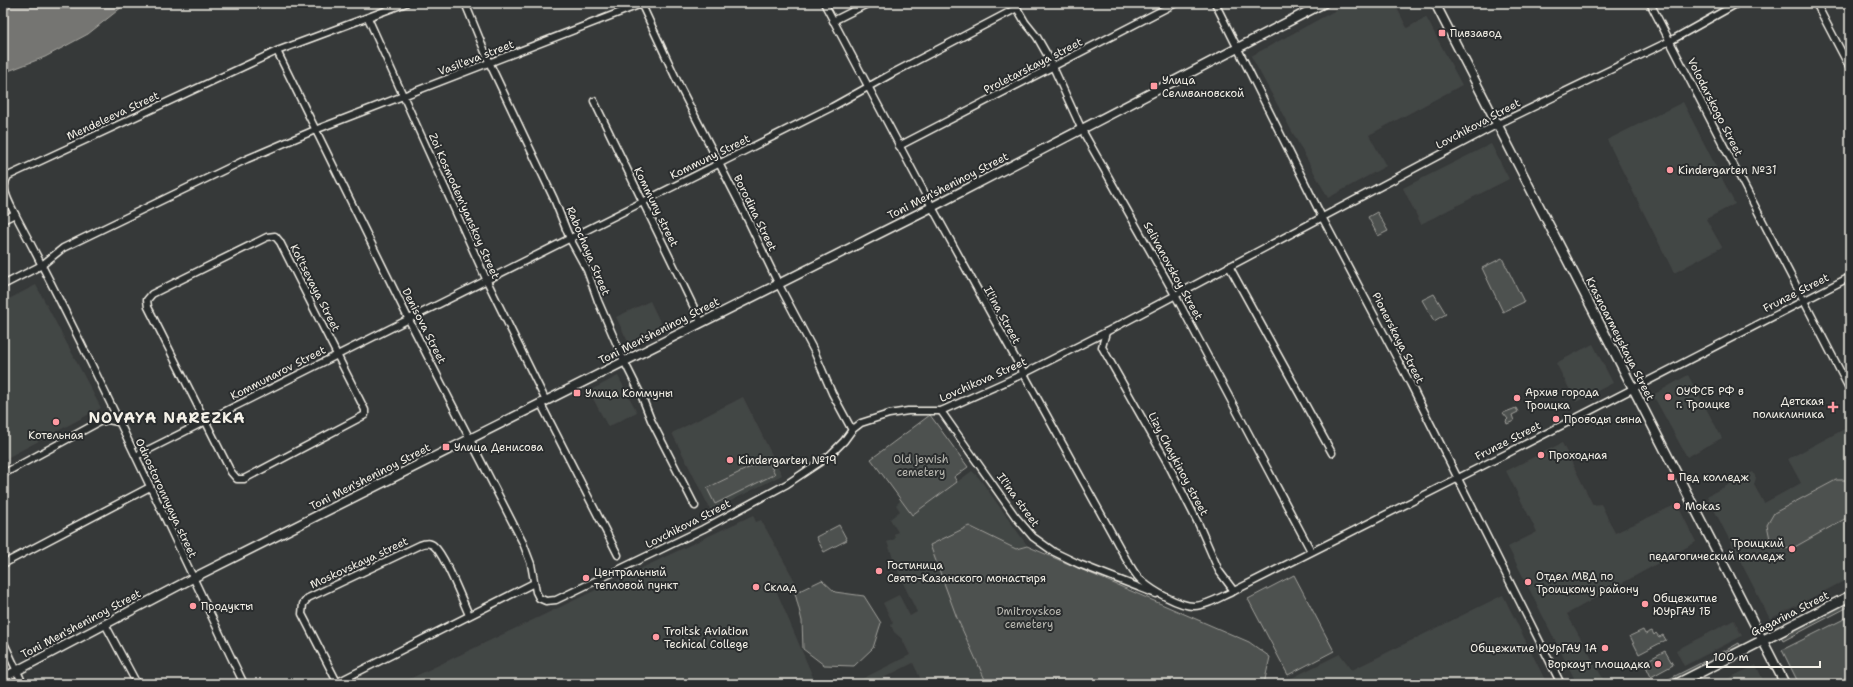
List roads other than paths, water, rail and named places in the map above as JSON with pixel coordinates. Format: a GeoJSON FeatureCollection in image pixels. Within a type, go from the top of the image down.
{"type":"FeatureCollection","features":[{"type":"Feature","properties":{"kind":"main road","name":"Gagarina Street"},"geometry":{"type":"LineString","coordinates":[[1677,684],[1763,642],[1850,596]]}},
{"type":"Feature","properties":{"kind":"street","name":"Mendeleeva Street"},"geometry":{"type":"LineString","coordinates":[[15,214],[3,190],[3,181],[8,176],[277,50],[406,3]]}},
{"type":"Feature","properties":{"kind":"street","name":"Rabochaya Street"},"geometry":{"type":"LineString","coordinates":[[464,3],[490,64],[554,199],[570,238],[587,270],[598,301],[665,451],[695,506]]}},
{"type":"Feature","properties":{"kind":"street","name":"Vasil'eva street"},"geometry":{"type":"LineString","coordinates":[[315,130],[490,64],[642,3]]}},
{"type":"Feature","properties":{"kind":"street","name":"Borodina Street"},"geometry":{"type":"LineString","coordinates":[[642,3],[680,87],[743,210],[778,283],[814,351],[832,393],[852,430]]}},
{"type":"Feature","properties":{"kind":"street","name":"Il'ina Street"},"geometry":{"type":"LineString","coordinates":[[824,3],[867,88],[1126,559],[1141,581],[1170,599],[1193,606]]}},
{"type":"Feature","properties":{"kind":"street"},"geometry":{"type":"LineString","coordinates":[[833,21],[869,3]]}},
{"type":"Feature","properties":{"kind":"street","name":"Proletarskaya street"},"geometry":{"type":"LineString","coordinates":[[899,146],[1176,3]]}},
{"type":"Feature","properties":{"kind":"street","name":"Pionerskaya Street"},"geometry":{"type":"LineString","coordinates":[[1215,3],[1322,217],[1388,339],[1561,684]]}},
{"type":"Feature","properties":{"kind":"street","name":"Toni Men'sheninoy Street"},"geometry":{"type":"LineString","coordinates":[[3,678],[193,578],[932,207],[1324,3]]}},
{"type":"Feature","properties":{"kind":"street","name":"Krasnoarmeyskaya Street"},"geometry":{"type":"LineString","coordinates":[[1435,3],[1785,684]]}},
{"type":"Feature","properties":{"kind":"street","name":"Volodarskogo Street"},"geometry":{"type":"LineString","coordinates":[[1650,3],[1850,390]]}},
{"type":"Feature","properties":{"kind":"street","name":"Lovchikova Street"},"geometry":{"type":"LineString","coordinates":[[556,600],[703,528],[787,484],[829,456],[844,442],[852,430],[861,423],[889,414],[908,411],[942,410],[1023,374],[1091,340],[1498,124],[1670,41],[1738,3]]}},
{"type":"Feature","properties":{"kind":"street"},"geometry":{"type":"LineString","coordinates":[[1816,3],[1850,68]]}},
{"type":"Feature","properties":{"kind":"street","name":"Selivanovskoy Street"},"geometry":{"type":"LineString","coordinates":[[1016,6],[1043,48],[1082,130],[1175,295],[1311,551]]}},
{"type":"Feature","properties":{"kind":"street","name":"Kommuny Street"},"geometry":{"type":"LineString","coordinates":[[409,320],[642,201],[832,107],[1016,6]]}},
{"type":"Feature","properties":{"kind":"street","name":"Zoi Kosmodem'yanskoy Street"},"geometry":{"type":"LineString","coordinates":[[368,18],[487,281],[544,402]]}},
{"type":"Feature","properties":{"kind":"street","name":"Denisova Street"},"geometry":{"type":"LineString","coordinates":[[277,50],[409,320],[471,439],[523,544],[531,564],[534,583],[539,598],[546,601],[556,600]]}},
{"type":"Feature","properties":{"kind":"street","name":"Kommuny street"},"geometry":{"type":"LineString","coordinates":[[594,101],[701,322]]}},
{"type":"Feature","properties":{"kind":"street"},"geometry":{"type":"LineString","coordinates":[[3,285],[42,264],[63,248],[247,159],[315,130]]}},
{"type":"Feature","properties":{"kind":"street"},"geometry":{"type":"LineString","coordinates":[[3,220],[15,214]]}},
{"type":"Feature","properties":{"kind":"street","name":"Odnostoronnyaya street"},"geometry":{"type":"LineString","coordinates":[[15,214],[42,264],[118,422],[136,456],[244,684]]}},
{"type":"Feature","properties":{"kind":"street","name":"Kol'tsevaya Street"},"geometry":{"type":"LineString","coordinates":[[274,236],[280,242],[338,354],[365,410],[365,415],[361,419],[244,478],[237,479],[231,472],[206,422],[148,307],[147,300],[152,294],[267,237],[274,236]]}},
{"type":"Feature","properties":{"kind":"street"},"geometry":{"type":"LineString","coordinates":[[1229,266],[1332,453]]}},
{"type":"Feature","properties":{"kind":"street","name":"Frunze Street"},"geometry":{"type":"LineString","coordinates":[[1193,606],[1201,605],[1234,591],[1850,277]]}},
{"type":"Feature","properties":{"kind":"street","name":"Kommunarov Street"},"geometry":{"type":"LineString","coordinates":[[136,456],[206,422],[338,354],[409,320]]}},
{"type":"Feature","properties":{"kind":"street"},"geometry":{"type":"LineString","coordinates":[[1102,347],[1106,332]]}},
{"type":"Feature","properties":{"kind":"street","name":"Lizy Chaykinoy street"},"geometry":{"type":"LineString","coordinates":[[1091,340],[1102,347],[1167,462],[1199,525],[1219,571],[1234,591]]}},
{"type":"Feature","properties":{"kind":"street"},"geometry":{"type":"LineString","coordinates":[[544,402],[618,555]]}},
{"type":"Feature","properties":{"kind":"street","name":"Il'ina street"},"geometry":{"type":"LineString","coordinates":[[942,410],[1015,516],[1033,537],[1054,552],[1079,564],[1170,599]]}},
{"type":"Feature","properties":{"kind":"street"},"geometry":{"type":"LineString","coordinates":[[3,474],[99,422],[108,420],[118,422]]}},
{"type":"Feature","properties":{"kind":"street"},"geometry":{"type":"LineString","coordinates":[[3,564],[150,487]]}},
{"type":"Feature","properties":{"kind":"street","name":"Moskovskaya street"},"geometry":{"type":"LineString","coordinates":[[469,615],[441,554],[430,543],[420,545],[308,598],[303,604],[302,614],[336,683],[534,583]]}},
{"type":"Feature","properties":{"kind":"street"},"geometry":{"type":"LineString","coordinates":[[105,624],[137,684]]}},
{"type":"Feature","properties":{"kind":"street"},"geometry":{"type":"LineString","coordinates":[[3,641],[23,684]]}},
{"type":"Feature","properties":{"kind":"place","name":"Пивзавод"},"geometry":{"type":"Point","coordinates":[1442,33]}},
{"type":"Feature","properties":{"kind":"place","name":"Улица Селивановской"},"geometry":{"type":"Point","coordinates":[1154,86]}},
{"type":"Feature","properties":{"kind":"place","name":"Kindergarten №31"},"geometry":{"type":"Point","coordinates":[1670,170]}},
{"type":"Feature","properties":{"kind":"place","name":"Улица Коммуны"},"geometry":{"type":"Point","coordinates":[577,393]}},
{"type":"Feature","properties":{"kind":"place","name":"ОУФСБ РФ в г. Троицке"},"geometry":{"type":"Point","coordinates":[1668,397]}},
{"type":"Feature","properties":{"kind":"place","name":"Архив города Троицка"},"geometry":{"type":"Point","coordinates":[1517,398]}},
{"type":"Feature","properties":{"kind":"place","name":"Детская поликлиника"},"geometry":{"type":"Point","coordinates":[1833,407]}},
{"type":"Feature","properties":{"kind":"place","name":"Проводы сына"},"geometry":{"type":"Point","coordinates":[1556,419]}},
{"type":"Feature","properties":{"kind":"place","name":"Котельная"},"geometry":{"type":"Point","coordinates":[56,422]}},
{"type":"Feature","properties":{"kind":"place","name":"Улица Денисова"},"geometry":{"type":"Point","coordinates":[446,447]}},
{"type":"Feature","properties":{"kind":"place","name":"Проходная"},"geometry":{"type":"Point","coordinates":[1541,455]}},
{"type":"Feature","properties":{"kind":"place","name":"Kindergarten №19"},"geometry":{"type":"Point","coordinates":[730,460]}},
{"type":"Feature","properties":{"kind":"place","name":"Пед колледж"},"geometry":{"type":"Point","coordinates":[1671,477]}},
{"type":"Feature","properties":{"kind":"place","name":"Mokas"},"geometry":{"type":"Point","coordinates":[1677,506]}},
{"type":"Feature","properties":{"kind":"place","name":"Троицкий педагогический колледж"},"geometry":{"type":"Point","coordinates":[1792,549]}},
{"type":"Feature","properties":{"kind":"place","name":"Гостиница Свято-Казанского монастыря"},"geometry":{"type":"Point","coordinates":[879,571]}},
{"type":"Feature","properties":{"kind":"place","name":"Центральный тепловой пункт"},"geometry":{"type":"Point","coordinates":[586,578]}},
{"type":"Feature","properties":{"kind":"place","name":"Отдел МВД по Троицкому району"},"geometry":{"type":"Point","coordinates":[1528,582]}},
{"type":"Feature","properties":{"kind":"place","name":"Склад"},"geometry":{"type":"Point","coordinates":[756,587]}},
{"type":"Feature","properties":{"kind":"place","name":"Общежитие ЮУрГАУ 1Б"},"geometry":{"type":"Point","coordinates":[1645,604]}},
{"type":"Feature","properties":{"kind":"place","name":"Продукты"},"geometry":{"type":"Point","coordinates":[193,606]}},
{"type":"Feature","properties":{"kind":"place","name":"Troitsk Aviation Techical College"},"geometry":{"type":"Point","coordinates":[656,637]}},
{"type":"Feature","properties":{"kind":"place","name":"Общежитие ЮУрГАУ 1А"},"geometry":{"type":"Point","coordinates":[1605,648]}},
{"type":"Feature","properties":{"kind":"place","name":"Воркаут площадка"},"geometry":{"type":"Point","coordinates":[1658,664]}},
{"type":"Feature","properties":{"kind":"district","name":"NOVAYA NAREZKA"},"geometry":{"type":"Point","coordinates":[167,418]}},
{"type":"Feature","properties":{"kind":"park label","name":"Old jewish cemetery"},"geometry":{"type":"Point","coordinates":[921,465]}},
{"type":"Feature","properties":{"kind":"park label","name":"Dmitrovskoe cemetery"},"geometry":{"type":"Point","coordinates":[1029,617]}}]}
